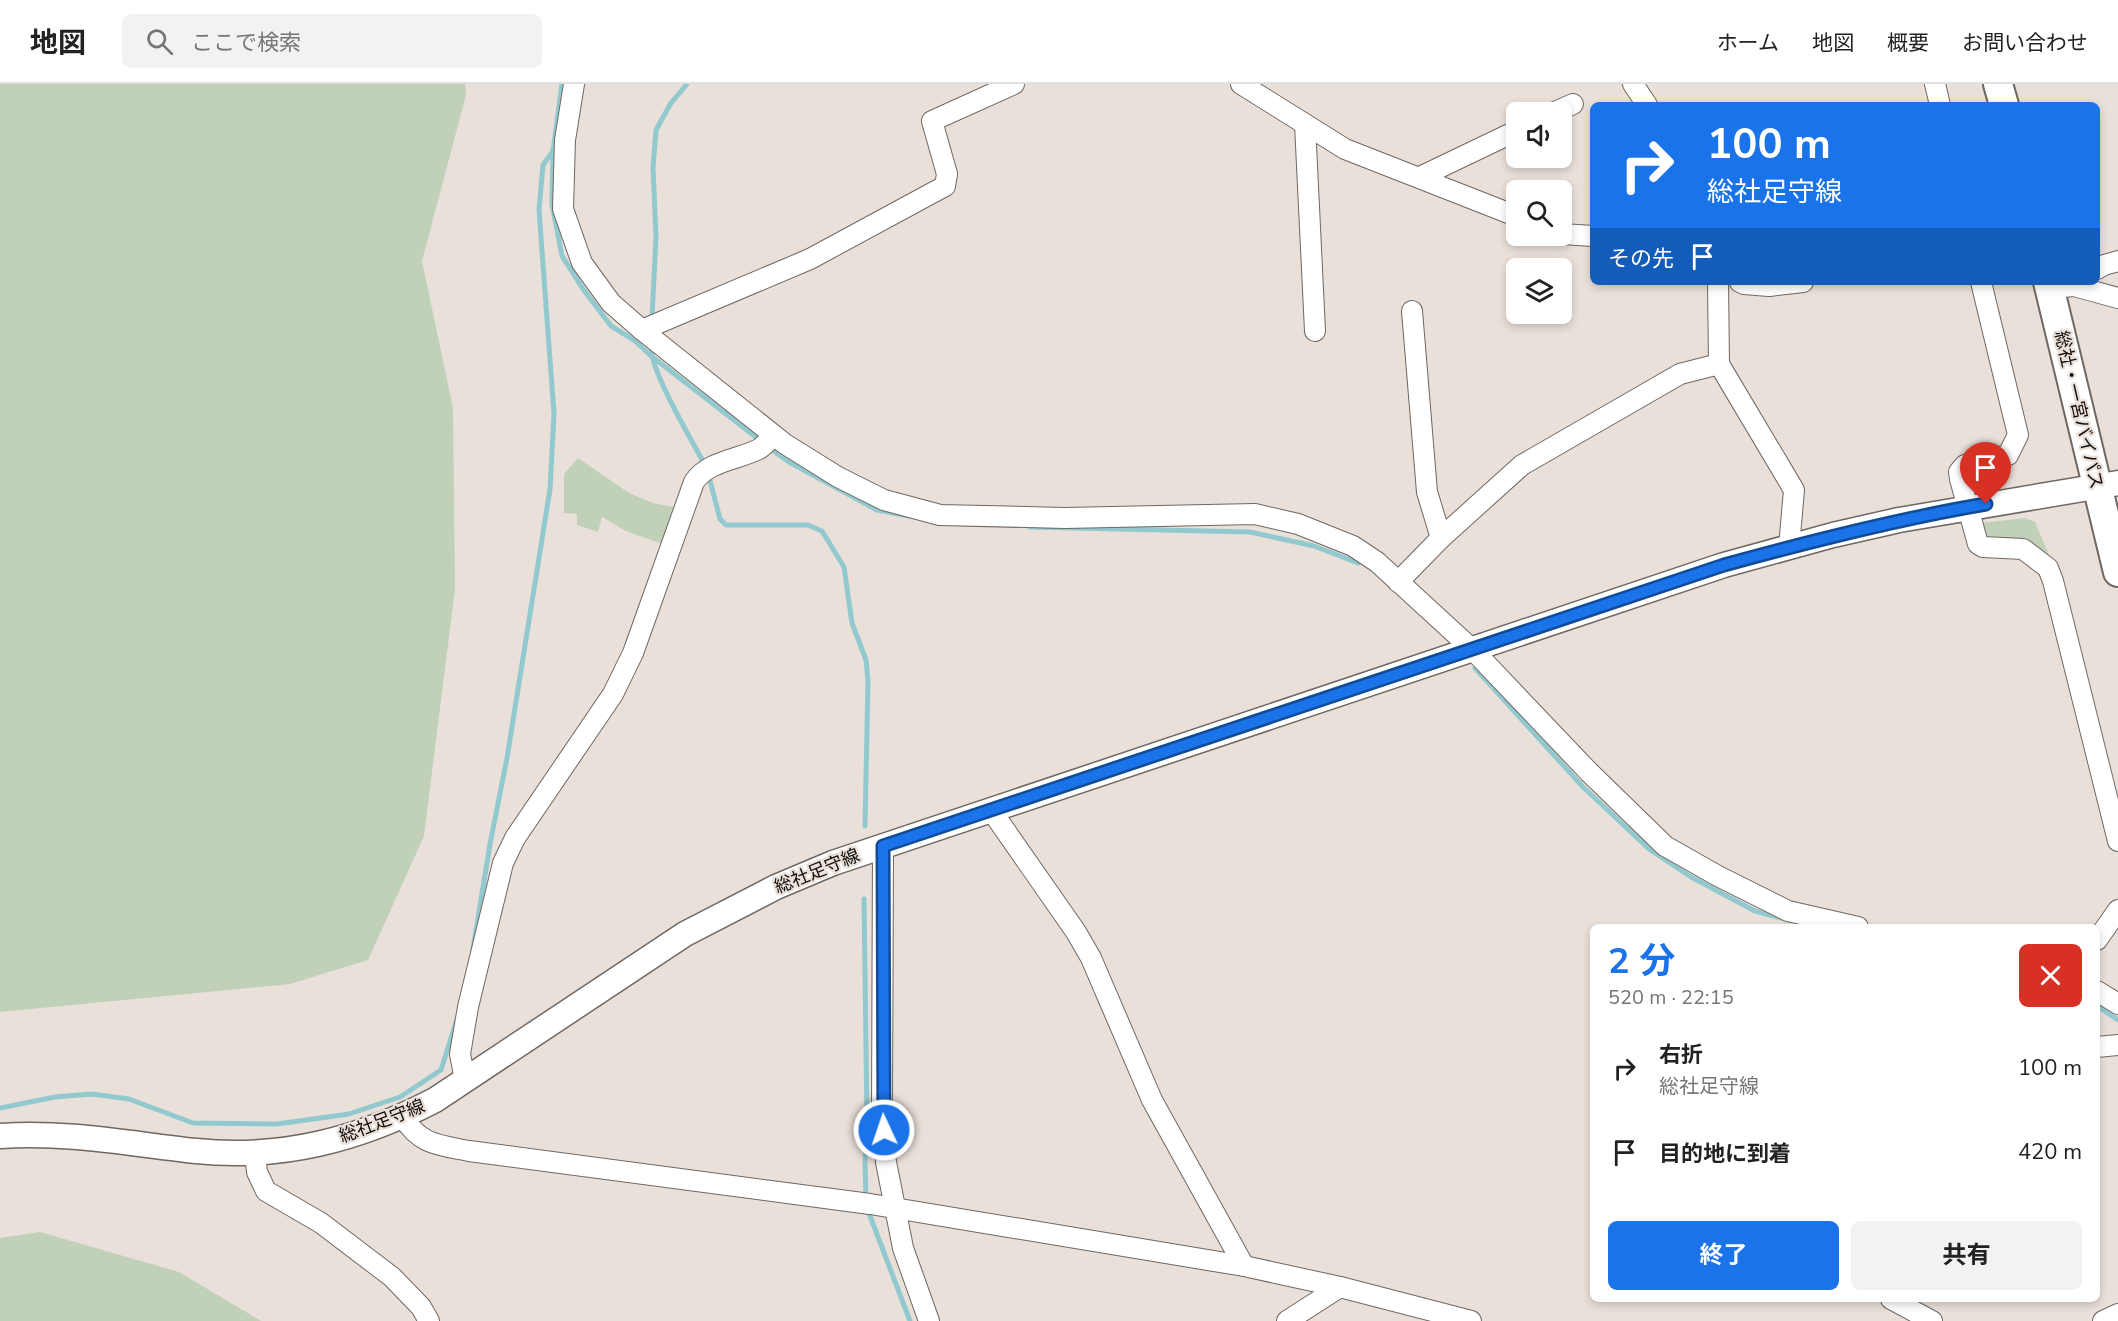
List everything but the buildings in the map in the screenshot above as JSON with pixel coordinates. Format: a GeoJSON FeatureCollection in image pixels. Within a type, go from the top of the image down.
{"type":"FeatureCollection","features":[{"type":"Feature","properties":{"kind":"highway"},"geometry":{"type":"LineString","coordinates":[[1998,84],[2003,102]]}},
{"type":"Feature","properties":{"kind":"highway","name":"総社・一宮バイパス"},"geometry":{"type":"LineString","coordinates":[[2063,285],[2107,484],[2118,572]]}},
{"type":"Feature","properties":{"kind":"main road","name":"総社足守線"},"geometry":{"type":"LineString","coordinates":[[0,1136],[27,1134],[84,1137],[198,1151],[255,1153],[287,1150],[362,1133],[403,1117],[435,1100],[652,954],[712,918],[776,886],[833,863],[1715,568],[1899,520],[2107,484]]}},
{"type":"Feature","properties":{"kind":"street"},"geometry":{"type":"LineString","coordinates":[[574,84],[565,140],[563,209],[582,264],[611,303],[768,441],[884,500],[940,515],[1065,518],[1255,514],[1298,524],[1353,546],[1377,562],[1473,650],[1589,772],[1665,846],[1788,911],[1845,924]]}},
{"type":"Feature","properties":{"kind":"street"},"geometry":{"type":"LineString","coordinates":[[642,330],[810,259],[945,186],[947,174],[932,121],[1014,84]]}},
{"type":"Feature","properties":{"kind":"street"},"geometry":{"type":"LineString","coordinates":[[1241,84],[1345,149],[1506,212]]}},
{"type":"Feature","properties":{"kind":"street"},"geometry":{"type":"LineString","coordinates":[[1634,84],[1645,102]]}},
{"type":"Feature","properties":{"kind":"street"},"geometry":{"type":"LineString","coordinates":[[1935,84],[1939,102]]}},
{"type":"Feature","properties":{"kind":"street"},"geometry":{"type":"LineString","coordinates":[[1305,124],[1315,331]]}},
{"type":"Feature","properties":{"kind":"street"},"geometry":{"type":"LineString","coordinates":[[1420,177],[1506,136]]}},
{"type":"Feature","properties":{"kind":"street"},"geometry":{"type":"LineString","coordinates":[[1572,235],[1590,236]]}},
{"type":"Feature","properties":{"kind":"street"},"geometry":{"type":"LineString","coordinates":[[2100,267],[2118,261]]}},
{"type":"Feature","properties":{"kind":"street"},"geometry":{"type":"LineString","coordinates":[[1718,285],[1719,364],[1794,490],[1789,547]]}},
{"type":"Feature","properties":{"kind":"street"},"geometry":{"type":"LineString","coordinates":[[1756,285],[1778,285]]}},
{"type":"Feature","properties":{"kind":"street"},"geometry":{"type":"LineString","coordinates":[[1982,285],[2018,435],[2008,455],[1965,465],[1961,468],[1959,479],[1978,544],[1983,547],[2023,549],[2048,568],[2118,841]]}},
{"type":"Feature","properties":{"kind":"street"},"geometry":{"type":"LineString","coordinates":[[2063,285],[2118,298]]}},
{"type":"Feature","properties":{"kind":"street"},"geometry":{"type":"LineString","coordinates":[[1412,311],[1427,492],[1441,538]]}},
{"type":"Feature","properties":{"kind":"street"},"geometry":{"type":"LineString","coordinates":[[1398,582],[1441,538],[1522,465],[1680,374],[1719,364]]}},
{"type":"Feature","properties":{"kind":"street"},"geometry":{"type":"LineString","coordinates":[[465,1080],[460,1054],[468,1006],[503,863],[515,838],[613,694],[633,653],[694,482],[706,470],[768,441]]}},
{"type":"Feature","properties":{"kind":"street"},"geometry":{"type":"LineString","coordinates":[[991,810],[1076,932],[1091,958],[1152,1100],[1244,1266]]}},
{"type":"Feature","properties":{"kind":"street"},"geometry":{"type":"LineString","coordinates":[[883,846],[882,1114],[886,1162],[903,1248],[929,1321]]}},
{"type":"Feature","properties":{"kind":"street"},"geometry":{"type":"LineString","coordinates":[[2100,936],[2118,910]]}},
{"type":"Feature","properties":{"kind":"street"},"geometry":{"type":"LineString","coordinates":[[2100,993],[2118,1004]]}},
{"type":"Feature","properties":{"kind":"street"},"geometry":{"type":"LineString","coordinates":[[2100,1047],[2118,1045]]}},
{"type":"Feature","properties":{"kind":"street"},"geometry":{"type":"LineString","coordinates":[[403,1117],[418,1137],[433,1144],[469,1151],[865,1203],[1244,1266],[1340,1287],[1471,1321]]}},
{"type":"Feature","properties":{"kind":"street"},"geometry":{"type":"LineString","coordinates":[[255,1153],[257,1172],[266,1191],[321,1223],[392,1276],[421,1307],[429,1321]]}},
{"type":"Feature","properties":{"kind":"street"},"geometry":{"type":"LineString","coordinates":[[1287,1321],[1340,1287]]}},
{"type":"Feature","properties":{"kind":"street"},"geometry":{"type":"LineString","coordinates":[[1897,1302],[1932,1321]]}},
{"type":"Feature","properties":{"kind":"street"},"geometry":{"type":"LineString","coordinates":[[2103,1321],[2118,1314]]}},
{"type":"Feature","properties":{"kind":"green space"},"geometry":{"type":"Polygon","coordinates":[[[0,84],[465,84],[466,95],[422,261],[453,408],[455,589],[424,836],[368,960],[290,984],[0,1012],[0,84]]]}},
{"type":"Feature","properties":{"kind":"green space"},"geometry":{"type":"Polygon","coordinates":[[[578,458],[629,493],[653,503],[678,508],[665,545],[626,531],[602,517],[598,532],[577,525],[577,514],[564,513],[564,474],[578,458]]]}},
{"type":"Feature","properties":{"kind":"green space"},"geometry":{"type":"Polygon","coordinates":[[[2025,518],[2035,522],[2049,555],[1987,542],[1982,523],[2025,518]]]}},
{"type":"Feature","properties":{"kind":"green space"},"geometry":{"type":"Polygon","coordinates":[[[40,1232],[179,1272],[261,1321],[0,1321],[0,1238],[40,1232]]]}},
{"type":"Feature","properties":{"kind":"waterway"},"geometry":{"type":"LineString","coordinates":[[562,84],[553,151],[552,204],[562,256],[611,326],[634,340],[761,441]]}},
{"type":"Feature","properties":{"kind":"waterway"},"geometry":{"type":"LineString","coordinates":[[652,317],[656,237],[653,168],[656,130],[671,103],[687,84]]}},
{"type":"Feature","properties":{"kind":"waterway"},"geometry":{"type":"LineString","coordinates":[[473,949],[507,758],[550,489],[554,414],[539,210],[543,165],[553,151]]}},
{"type":"Feature","properties":{"kind":"waterway"},"geometry":{"type":"LineString","coordinates":[[651,347],[652,358],[664,388],[705,465]]}},
{"type":"Feature","properties":{"kind":"waterway"},"geometry":{"type":"LineString","coordinates":[[768,447],[789,462],[877,510],[909,516]]}},
{"type":"Feature","properties":{"kind":"waterway"},"geometry":{"type":"LineString","coordinates":[[708,473],[720,519],[726,525],[808,525],[822,531],[844,567],[852,623],[866,660],[868,681],[865,826]]}},
{"type":"Feature","properties":{"kind":"waterway"},"geometry":{"type":"LineString","coordinates":[[1029,527],[1250,532],[1314,546],[1358,563]]}},
{"type":"Feature","properties":{"kind":"waterway"},"geometry":{"type":"LineString","coordinates":[[1475,668],[1583,787],[1649,849],[1691,877],[1755,911],[1788,920]]}},
{"type":"Feature","properties":{"kind":"waterway"},"geometry":{"type":"LineString","coordinates":[[864,899],[866,1198]]}},
{"type":"Feature","properties":{"kind":"waterway"},"geometry":{"type":"LineString","coordinates":[[1797,923],[1801,924]]}},
{"type":"Feature","properties":{"kind":"waterway"},"geometry":{"type":"LineString","coordinates":[[2100,1008],[2118,1020]]}},
{"type":"Feature","properties":{"kind":"waterway"},"geometry":{"type":"LineString","coordinates":[[0,1108],[55,1097],[92,1094],[129,1099],[193,1123],[277,1124],[349,1114],[400,1097],[441,1070],[457,1019]]}},
{"type":"Feature","properties":{"kind":"waterway"},"geometry":{"type":"LineString","coordinates":[[867,1208],[910,1321]]}},
{"type":"Feature","properties":{"kind":"route"},"geometry":{"type":"LineString","coordinates":[[884,1130],[882,1114],[883,846],[1724,565],[1833,535],[1986,504]]}}]}
